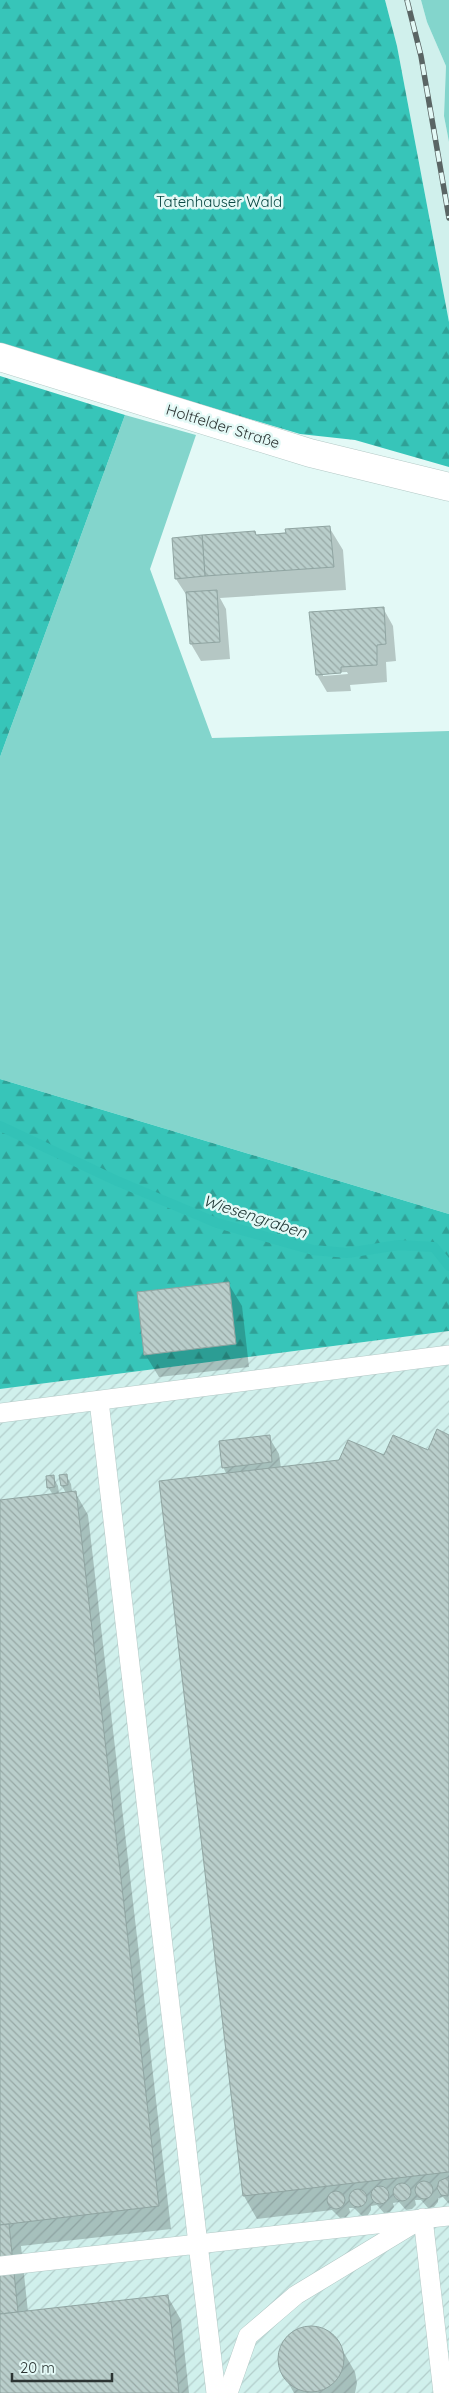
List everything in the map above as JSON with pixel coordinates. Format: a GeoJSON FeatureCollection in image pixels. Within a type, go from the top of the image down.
{"type":"FeatureCollection","features":[{"type":"Feature","properties":{"kind":"street","name":"Holtfelder Straße"},"geometry":{"type":"LineString","coordinates":[[0,357],[310,453],[449,487]]}},
{"type":"Feature","properties":{"kind":"lane"},"geometry":{"type":"LineString","coordinates":[[0,1413],[449,1355]]}},
{"type":"Feature","properties":{"kind":"lane"},"geometry":{"type":"LineString","coordinates":[[99,1401],[216,2393]]}},
{"type":"Feature","properties":{"kind":"lane"},"geometry":{"type":"LineString","coordinates":[[0,2266],[449,2216]]}},
{"type":"Feature","properties":{"kind":"lane"},"geometry":{"type":"LineString","coordinates":[[228,2393],[248,2336],[296,2295],[423,2218]]}},
{"type":"Feature","properties":{"kind":"lane"},"geometry":{"type":"LineString","coordinates":[[423,2218],[443,2393]]}},
{"type":"Feature","properties":{"kind":"shaded area"},"geometry":{"type":"Polygon","coordinates":[[[385,0],[421,0],[427,22],[446,66],[444,116],[449,142],[449,322],[397,46],[385,0]]]}},
{"type":"Feature","properties":{"kind":"shaded area"},"geometry":{"type":"Polygon","coordinates":[[[421,0],[449,0],[449,142],[444,116],[446,66],[427,22],[421,0]]]}},
{"type":"Feature","properties":{"kind":"shaded area"},"geometry":{"type":"Polygon","coordinates":[[[125,415],[196,435],[150,569],[212,738],[449,731],[449,1214],[0,1079],[0,757],[125,415]]]}},
{"type":"Feature","properties":{"kind":"shaded area"},"geometry":{"type":"Polygon","coordinates":[[[449,1331],[449,2393],[0,2393],[0,1389],[449,1331]]]}},
{"type":"Feature","properties":{"kind":"green space","name":"Tatenhauser Wald"},"geometry":{"type":"Polygon","coordinates":[[[0,0],[385,0],[397,46],[449,322],[449,467],[355,440],[300,434],[0,345],[0,0]]]}},
{"type":"Feature","properties":{"kind":"green space"},"geometry":{"type":"Polygon","coordinates":[[[0,376],[125,415],[0,757],[0,376]]]}},
{"type":"Feature","properties":{"kind":"green space"},"geometry":{"type":"Polygon","coordinates":[[[0,1079],[449,1214],[449,1331],[0,1389],[0,1079]]]}},
{"type":"Feature","properties":{"kind":"building"},"geometry":{"type":"Polygon","coordinates":[[[330,526],[334,567],[205,576],[202,535],[255,531],[256,535],[286,533],[285,529],[330,526]]]}},
{"type":"Feature","properties":{"kind":"building"},"geometry":{"type":"Polygon","coordinates":[[[202,535],[205,576],[175,579],[172,538],[202,535]]]}},
{"type":"Feature","properties":{"kind":"building"},"geometry":{"type":"Polygon","coordinates":[[[217,590],[220,642],[190,644],[186,592],[217,590]]]}},
{"type":"Feature","properties":{"kind":"building"},"geometry":{"type":"Polygon","coordinates":[[[384,607],[386,644],[377,645],[377,665],[341,667],[341,673],[316,675],[309,612],[384,607]]]}},
{"type":"Feature","properties":{"kind":"building"},"geometry":{"type":"Polygon","coordinates":[[[229,1282],[236,1344],[144,1355],[137,1292],[229,1282]]]}},
{"type":"Feature","properties":{"kind":"building"},"geometry":{"type":"Polygon","coordinates":[[[437,1429],[449,1435],[449,2172],[243,2196],[159,1481],[339,1460],[348,1440],[384,1455],[393,1435],[428,1450],[437,1429]]]}},
{"type":"Feature","properties":{"kind":"building"},"geometry":{"type":"Polygon","coordinates":[[[270,1435],[272,1462],[222,1468],[219,1441],[270,1435]]]}},
{"type":"Feature","properties":{"kind":"building"},"geometry":{"type":"Polygon","coordinates":[[[67,1474],[68,1485],[61,1486],[59,1475],[67,1474]]]}},
{"type":"Feature","properties":{"kind":"building"},"geometry":{"type":"Polygon","coordinates":[[[54,1475],[55,1487],[47,1488],[46,1476],[54,1475]]]}},
{"type":"Feature","properties":{"kind":"building"},"geometry":{"type":"Polygon","coordinates":[[[76,1491],[159,2206],[0,2225],[0,1500],[76,1491]]]}},
{"type":"Feature","properties":{"kind":"building"},"geometry":{"type":"Polygon","coordinates":[[[449,2178],[448,2196],[441,2195],[437,2188],[439,2181],[449,2178]]]}},
{"type":"Feature","properties":{"kind":"building"},"geometry":{"type":"Polygon","coordinates":[[[420,2181],[428,2181],[433,2186],[431,2197],[420,2199],[415,2194],[415,2186],[420,2181]]]}},
{"type":"Feature","properties":{"kind":"building"},"geometry":{"type":"Polygon","coordinates":[[[398,2183],[406,2183],[411,2188],[409,2199],[398,2201],[393,2196],[393,2188],[398,2183]]]}},
{"type":"Feature","properties":{"kind":"building"},"geometry":{"type":"Polygon","coordinates":[[[376,2186],[384,2186],[389,2191],[387,2202],[376,2204],[371,2199],[371,2191],[376,2186]]]}},
{"type":"Feature","properties":{"kind":"building"},"geometry":{"type":"Polygon","coordinates":[[[354,2189],[362,2189],[367,2194],[365,2205],[354,2207],[349,2202],[349,2194],[354,2189]]]}},
{"type":"Feature","properties":{"kind":"building"},"geometry":{"type":"Polygon","coordinates":[[[332,2191],[340,2191],[345,2196],[343,2207],[332,2209],[327,2204],[327,2196],[332,2191]]]}},
{"type":"Feature","properties":{"kind":"building"},"geometry":{"type":"Polygon","coordinates":[[[9,2224],[18,2312],[0,2314],[0,2225],[9,2224]]]}},
{"type":"Feature","properties":{"kind":"building"},"geometry":{"type":"Polygon","coordinates":[[[168,2295],[179,2393],[0,2393],[0,2314],[168,2295]]]}},
{"type":"Feature","properties":{"kind":"building"},"geometry":{"type":"Polygon","coordinates":[[[311,2326],[323,2329],[334,2336],[341,2347],[344,2359],[341,2371],[334,2382],[323,2389],[311,2392],[299,2389],[288,2382],[281,2371],[278,2359],[281,2347],[288,2336],[299,2329],[311,2326]]]}},
{"type":"Feature","properties":{"kind":"waterway","name":"Wiesengraben"},"geometry":{"type":"LineString","coordinates":[[0,1126],[117,1181],[217,1223],[313,1250],[347,1253],[399,1245],[434,1247],[449,1266]]}},
{"type":"Feature","properties":{"kind":"railway"},"geometry":{"type":"LineString","coordinates":[[407,0],[421,56],[449,218]]}}]}
